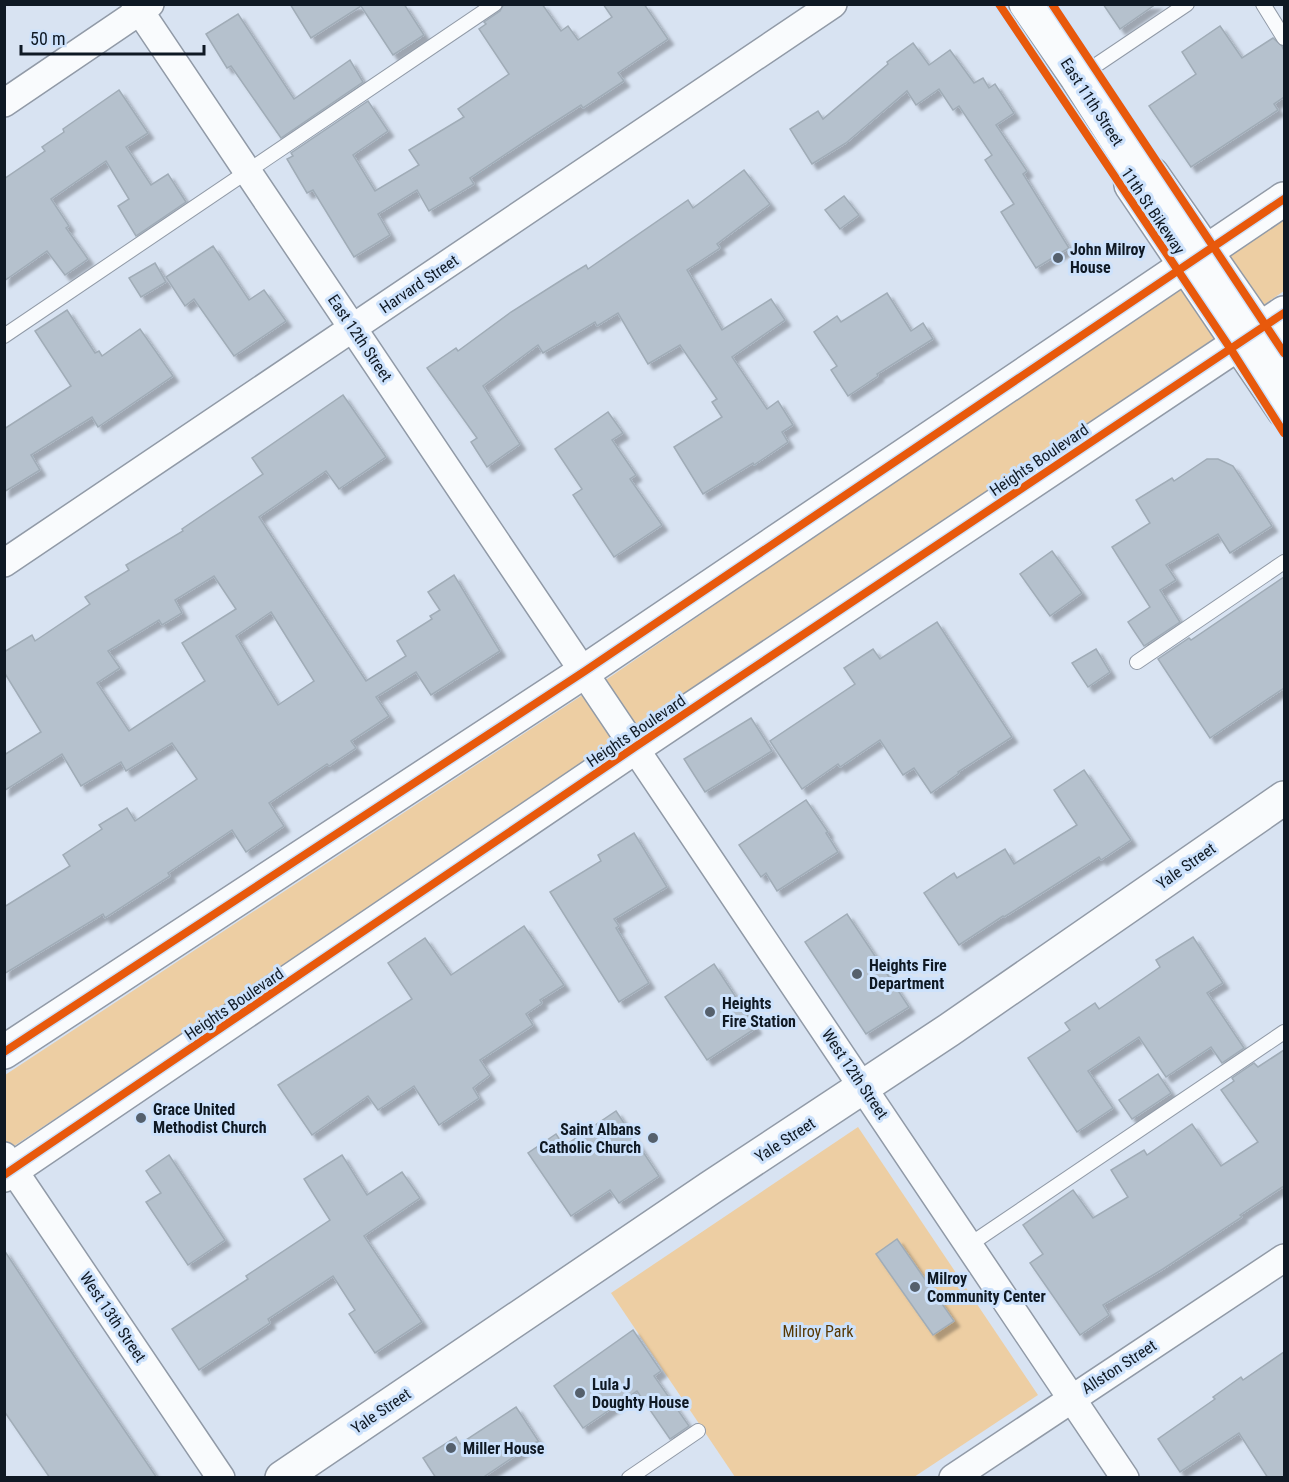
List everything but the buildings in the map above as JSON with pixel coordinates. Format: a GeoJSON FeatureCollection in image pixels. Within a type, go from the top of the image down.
{"type":"FeatureCollection","features":[{"type":"Feature","properties":{"kind":"main road","name":"East 11th Street"},"geometry":{"type":"LineString","coordinates":[[1026,4],[1129,159],[1152,174],[1196,259],[1261,328]]}},
{"type":"Feature","properties":{"kind":"main road"},"geometry":{"type":"LineString","coordinates":[[4,1052],[585,671],[1284,199]]}},
{"type":"Feature","properties":{"kind":"main road"},"geometry":{"type":"LineString","coordinates":[[1261,328],[1284,364]]}},
{"type":"Feature","properties":{"kind":"main road"},"geometry":{"type":"LineString","coordinates":[[1261,328],[1284,411]]}},
{"type":"Feature","properties":{"kind":"main road","name":"Heights Boulevard"},"geometry":{"type":"LineString","coordinates":[[7,1167],[1261,328]]}},
{"type":"Feature","properties":{"kind":"main road","name":"Yale Street"},"geometry":{"type":"LineString","coordinates":[[282,1478],[710,1188],[862,1089],[1284,798]]}},
{"type":"Feature","properties":{"kind":"street","name":"Harvard Street"},"geometry":{"type":"LineString","coordinates":[[4,563],[832,4]]}},
{"type":"Feature","properties":{"kind":"street","name":"East 12th Street"},"geometry":{"type":"LineString","coordinates":[[142,7],[248,172],[585,671]]}},
{"type":"Feature","properties":{"kind":"street"},"geometry":{"type":"LineString","coordinates":[[4,103],[142,7]]}},
{"type":"Feature","properties":{"kind":"street","name":"West 12th Street"},"geometry":{"type":"LineString","coordinates":[[585,671],[862,1089],[1125,1478]]}},
{"type":"Feature","properties":{"kind":"street","name":"West 13th Street"},"geometry":{"type":"LineString","coordinates":[[7,1167],[221,1478]]}},
{"type":"Feature","properties":{"kind":"street","name":"Allston Street"},"geometry":{"type":"LineString","coordinates":[[953,1478],[1284,1258]]}},
{"type":"Feature","properties":{"kind":"lane"},"geometry":{"type":"LineString","coordinates":[[4,336],[495,4]]}},
{"type":"Feature","properties":{"kind":"lane"},"geometry":{"type":"LineString","coordinates":[[1077,78],[1186,4]]}},
{"type":"Feature","properties":{"kind":"lane"},"geometry":{"type":"LineString","coordinates":[[1263,4],[1284,38]]}},
{"type":"Feature","properties":{"kind":"lane"},"geometry":{"type":"LineString","coordinates":[[1137,662],[1284,562]]}},
{"type":"Feature","properties":{"kind":"lane"},"geometry":{"type":"LineString","coordinates":[[969,1245],[1284,1032]]}},
{"type":"Feature","properties":{"kind":"lane"},"geometry":{"type":"LineString","coordinates":[[629,1478],[698,1431]]}},
{"type":"Feature","properties":{"kind":"green space"},"geometry":{"type":"Polygon","coordinates":[[[1284,213],[1284,291],[606,752],[5,1152],[5,1075],[613,675],[1284,213]]]}},
{"type":"Feature","properties":{"kind":"green space","name":"Milroy Park"},"geometry":{"type":"Polygon","coordinates":[[[858,1127],[1038,1395],[914,1477],[735,1477],[611,1293],[858,1127]]]}},
{"type":"Feature","properties":{"kind":"cycle path","name":"11th St Bikeway"},"geometry":{"type":"LineString","coordinates":[[999,4],[1230,348],[1284,433]]}},
{"type":"Feature","properties":{"kind":"cycle path"},"geometry":{"type":"LineString","coordinates":[[1052,4],[1284,353]]}},
{"type":"Feature","properties":{"kind":"cycle path"},"geometry":{"type":"LineString","coordinates":[[4,1052],[585,671],[1284,199]]}},
{"type":"Feature","properties":{"kind":"cycle path"},"geometry":{"type":"LineString","coordinates":[[4,1175],[635,747],[1284,313]]}},
{"type":"Feature","properties":{"kind":"place","name":"John Milroy House"},"geometry":{"type":"Point","coordinates":[1058,258]}},
{"type":"Feature","properties":{"kind":"place","name":"Heights Fire Department"},"geometry":{"type":"Point","coordinates":[857,974]}},
{"type":"Feature","properties":{"kind":"place","name":"Heights Fire Station"},"geometry":{"type":"Point","coordinates":[710,1012]}},
{"type":"Feature","properties":{"kind":"place","name":"Grace United Methodist Church"},"geometry":{"type":"Point","coordinates":[141,1118]}},
{"type":"Feature","properties":{"kind":"place","name":"Saint Albans Catholic Church"},"geometry":{"type":"Point","coordinates":[653,1138]}},
{"type":"Feature","properties":{"kind":"place","name":"Milroy Community Center"},"geometry":{"type":"Point","coordinates":[915,1287]}},
{"type":"Feature","properties":{"kind":"place","name":"Lula J Doughty House"},"geometry":{"type":"Point","coordinates":[580,1393]}},
{"type":"Feature","properties":{"kind":"place","name":"Miller House"},"geometry":{"type":"Point","coordinates":[451,1448]}}]}
